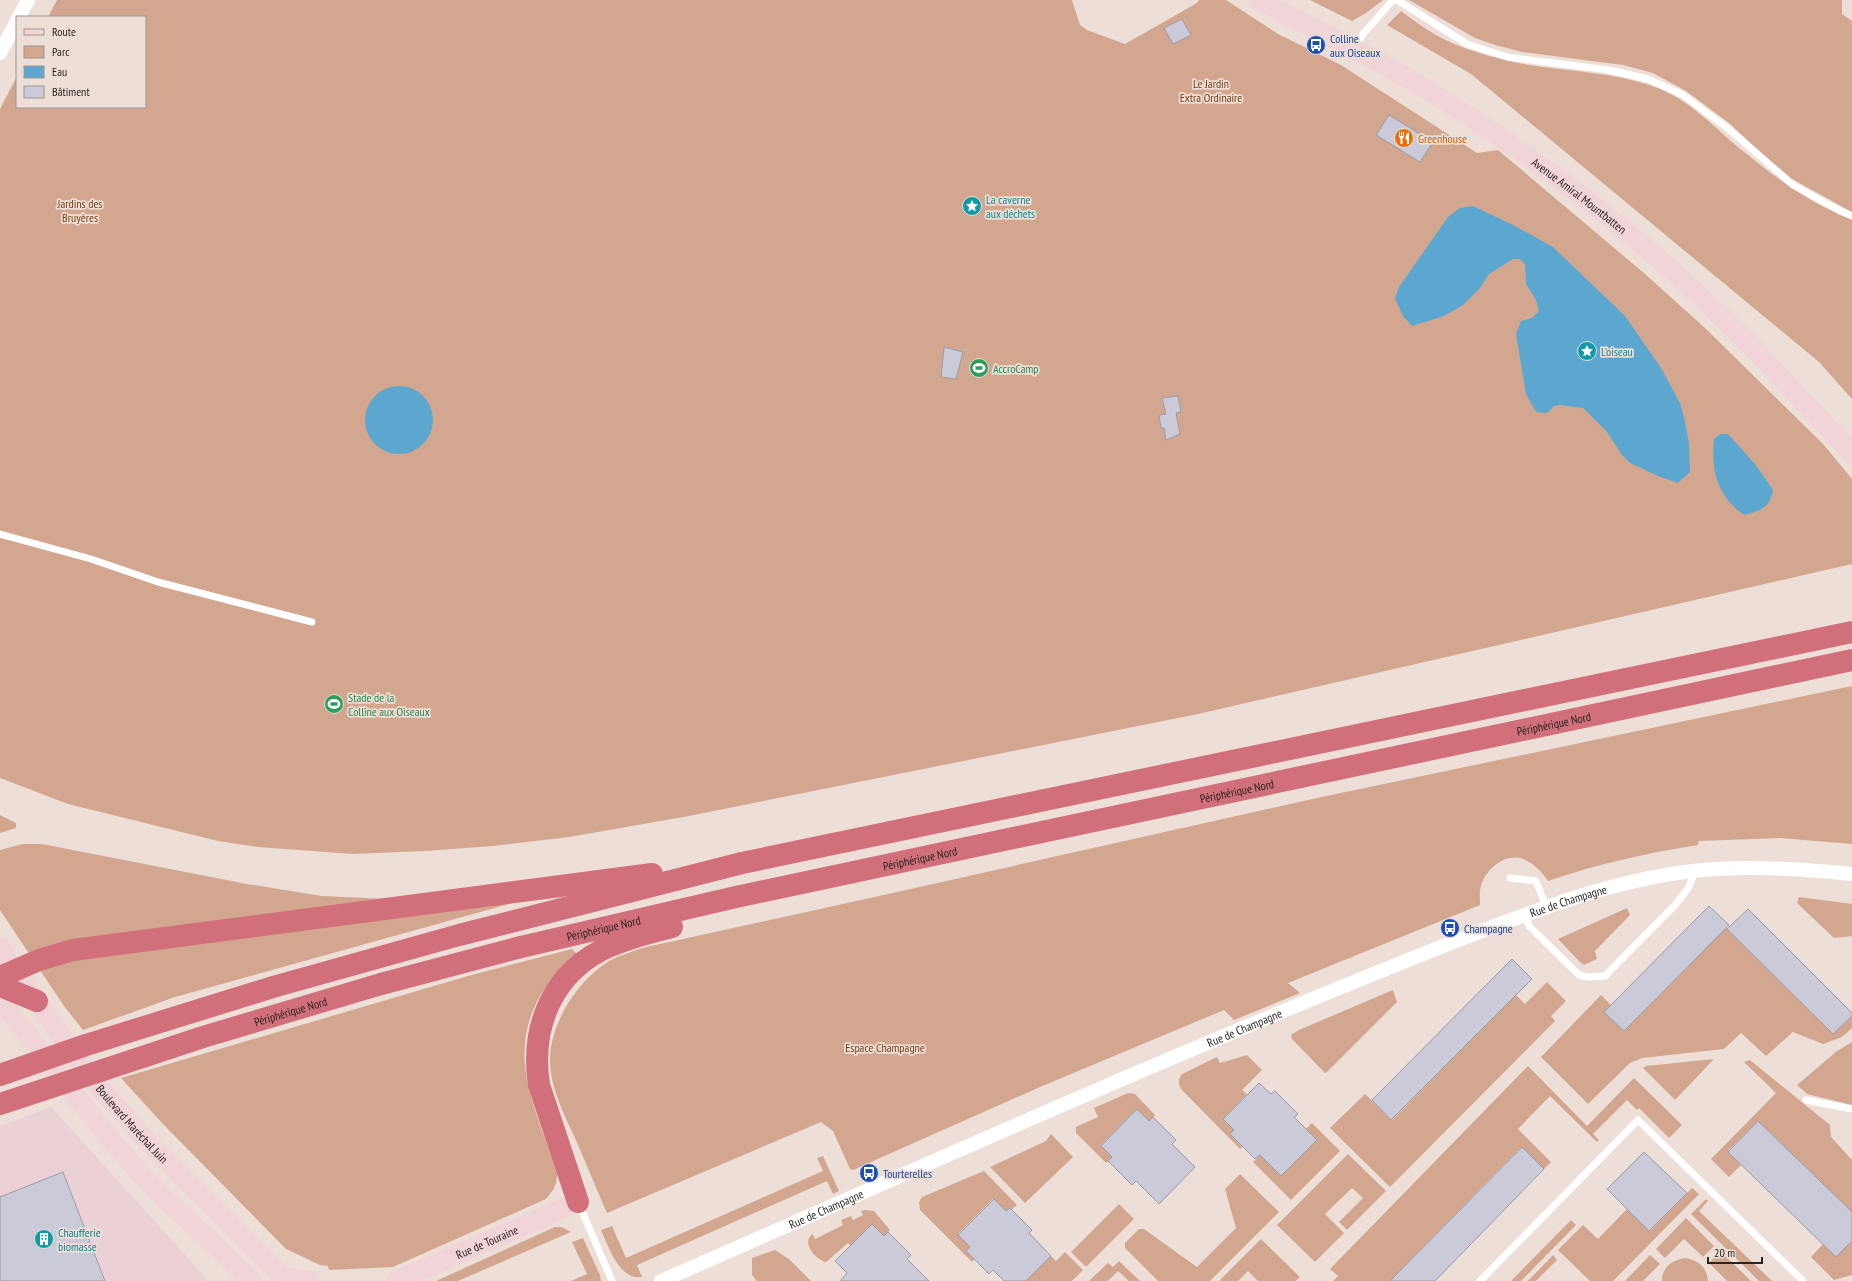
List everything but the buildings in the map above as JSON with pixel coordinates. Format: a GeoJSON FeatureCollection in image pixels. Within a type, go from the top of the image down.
{"type":"FeatureCollection","features":[{"type":"Feature","properties":{"kind":"highway"},"geometry":{"type":"LineString","coordinates":[[0,1074],[86,1045],[340,968],[459,935],[742,863],[1852,632]]}},
{"type":"Feature","properties":{"kind":"highway","name":"Périphérique Nord"},"geometry":{"type":"LineString","coordinates":[[0,1104],[203,1037],[381,984],[521,947],[736,897],[1852,660]]}},
{"type":"Feature","properties":{"kind":"highway"},"geometry":{"type":"LineString","coordinates":[[8,973],[39,960],[73,950],[742,863]]}},
{"type":"Feature","properties":{"kind":"highway"},"geometry":{"type":"LineString","coordinates":[[578,1202],[539,1085],[536,1064],[537,1044],[546,1007],[569,975],[582,964],[609,947],[647,933],[701,919],[736,897]]}},
{"type":"Feature","properties":{"kind":"highway"},"geometry":{"type":"LineString","coordinates":[[0,986],[41,1006]]}},
{"type":"Feature","properties":{"kind":"main road","name":"Avenue Amiral Mountbatten"},"geometry":{"type":"LineString","coordinates":[[1259,0],[1355,49],[1456,108],[1531,158],[1636,240],[1742,336],[1852,454]]}},
{"type":"Feature","properties":{"kind":"main road","name":"Boulevard Maréchal Juin"},"geometry":{"type":"LineString","coordinates":[[0,947],[8,973],[41,1006],[84,1068],[116,1106],[176,1171],[285,1279]]}},
{"type":"Feature","properties":{"kind":"main road","name":"Boulevard Maréchal Juin"},"geometry":{"type":"LineString","coordinates":[[0,1000],[16,1023],[94,1119],[149,1183],[252,1281]]}},
{"type":"Feature","properties":{"kind":"main road","name":"Rue de Touraine"},"geometry":{"type":"LineString","coordinates":[[396,1281],[578,1202]]}},
{"type":"Feature","properties":{"kind":"main road"},"geometry":{"type":"LineString","coordinates":[[231,1262],[236,1281]]}},
{"type":"Feature","properties":{"kind":"main road"},"geometry":{"type":"LineString","coordinates":[[285,1279],[310,1281]]}},
{"type":"Feature","properties":{"kind":"street"},"geometry":{"type":"LineString","coordinates":[[0,54],[16,23]]}},
{"type":"Feature","properties":{"kind":"street","name":"Rue de Champagne"},"geometry":{"type":"LineString","coordinates":[[661,1281],[1176,1056],[1418,956],[1546,906],[1644,880],[1695,871],[1760,869],[1821,871],[1852,874]]}},
{"type":"Feature","properties":{"kind":"lane"},"geometry":{"type":"LineString","coordinates":[[1355,49],[1362,34],[1393,0]]}},
{"type":"Feature","properties":{"kind":"lane"},"geometry":{"type":"LineString","coordinates":[[1397,0],[1466,44],[1507,57],[1609,70],[1648,79],[1683,95],[1730,130],[1793,185],[1852,216]]}},
{"type":"Feature","properties":{"kind":"lane"},"geometry":{"type":"LineString","coordinates":[[0,534],[90,558],[158,582],[312,622]]}},
{"type":"Feature","properties":{"kind":"lane"},"geometry":{"type":"LineString","coordinates":[[1524,915],[1530,927],[1580,975],[1588,977],[1605,976],[1675,905],[1689,887],[1695,871]]}},
{"type":"Feature","properties":{"kind":"lane"},"geometry":{"type":"LineString","coordinates":[[1510,878],[1536,881],[1546,906]]}},
{"type":"Feature","properties":{"kind":"lane"},"geometry":{"type":"LineString","coordinates":[[1806,1100],[1852,1109]]}},
{"type":"Feature","properties":{"kind":"lane"},"geometry":{"type":"LineString","coordinates":[[1480,1281],[1638,1120],[1803,1281]]}},
{"type":"Feature","properties":{"kind":"lane"},"geometry":{"type":"LineString","coordinates":[[578,1202],[612,1281]]}},
{"type":"Feature","properties":{"kind":"shaded area","name":"Chaufferie biomasse"},"geometry":{"type":"Polygon","coordinates":[[[51,1107],[207,1279],[207,1281],[0,1281],[0,1126],[51,1107]]]}},
{"type":"Feature","properties":{"kind":"green space"},"geometry":{"type":"Polygon","coordinates":[[[57,0],[1072,0],[1080,25],[1087,30],[1125,44],[1197,3],[1199,0],[1226,0],[1278,34],[1341,65],[1477,153],[1498,150],[1645,274],[1705,328],[1824,445],[1852,479],[1852,564],[1198,714],[689,816],[569,837],[493,846],[353,854],[258,847],[218,841],[68,804],[0,778],[0,109],[16,78],[16,108],[146,108],[146,16],[49,16],[57,0]]]}},
{"type":"Feature","properties":{"kind":"green space"},"geometry":{"type":"Polygon","coordinates":[[[1310,0],[1383,0],[1366,13],[1352,21],[1310,0]]]}},
{"type":"Feature","properties":{"kind":"green space"},"geometry":{"type":"Polygon","coordinates":[[[1409,0],[1842,0],[1842,14],[1852,21],[1852,212],[1792,179],[1763,155],[1729,123],[1686,91],[1653,73],[1623,65],[1522,52],[1495,45],[1475,38],[1409,0]]]}},
{"type":"Feature","properties":{"kind":"green space"},"geometry":{"type":"Polygon","coordinates":[[[1401,11],[1436,35],[1487,55],[1536,66],[1589,72],[1624,78],[1641,82],[1670,93],[1700,114],[1751,158],[1792,188],[1836,213],[1852,219],[1852,399],[1819,362],[1471,74],[1387,25],[1401,11]]]}},
{"type":"Feature","properties":{"kind":"green space","name":"Espace Champagne"},"geometry":{"type":"Polygon","coordinates":[[[1852,686],[1852,844],[1780,838],[1699,841],[1698,845],[1622,860],[1585,869],[1548,881],[1531,863],[1516,857],[1509,858],[1503,860],[1491,869],[1483,880],[1480,888],[1480,905],[1288,983],[1300,993],[1234,1020],[1224,1010],[1040,1087],[853,1170],[850,1169],[833,1131],[821,1122],[607,1213],[562,1110],[555,1090],[552,1080],[550,1060],[551,1046],[555,1031],[568,1003],[588,978],[599,968],[615,958],[642,948],[1317,798],[1852,686]]]}},
{"type":"Feature","properties":{"kind":"green space"},"geometry":{"type":"Polygon","coordinates":[[[0,815],[16,823],[16,828],[0,833],[0,815]]]}},
{"type":"Feature","properties":{"kind":"green space"},"geometry":{"type":"Polygon","coordinates":[[[22,844],[42,844],[247,884],[322,896],[455,902],[527,899],[175,997],[83,1030],[64,1006],[0,910],[0,850],[22,844]]]}},
{"type":"Feature","properties":{"kind":"green space"},"geometry":{"type":"Polygon","coordinates":[[[1799,897],[1852,904],[1852,936],[1834,938],[1797,903],[1799,897]]]}},
{"type":"Feature","properties":{"kind":"green space"},"geometry":{"type":"Polygon","coordinates":[[[1627,908],[1630,915],[1595,951],[1597,959],[1584,965],[1558,939],[1627,908]]]}},
{"type":"Feature","properties":{"kind":"green space"},"geometry":{"type":"Polygon","coordinates":[[[1726,928],[1833,1034],[1852,1016],[1852,1028],[1842,1037],[1823,1044],[1793,1032],[1766,1056],[1741,1033],[1724,1049],[1642,1058],[1630,1063],[1588,1104],[1541,1057],[1601,995],[1611,1005],[1604,1012],[1624,1031],[1726,928]]]}},
{"type":"Feature","properties":{"kind":"green space"},"geometry":{"type":"Polygon","coordinates":[[[572,949],[577,954],[551,980],[539,998],[529,1021],[525,1043],[525,1065],[528,1087],[557,1174],[553,1190],[546,1199],[393,1267],[329,1270],[328,1266],[320,1265],[286,1249],[162,1123],[121,1078],[468,976],[572,949]]]}},
{"type":"Feature","properties":{"kind":"green space"},"geometry":{"type":"Polygon","coordinates":[[[1547,982],[1566,1001],[1551,1016],[1555,1021],[1390,1187],[1330,1128],[1365,1094],[1392,1120],[1516,995],[1525,1004],[1547,982]]]}},
{"type":"Feature","properties":{"kind":"green space"},"geometry":{"type":"Polygon","coordinates":[[[1393,990],[1397,1002],[1325,1073],[1292,1039],[1291,1035],[1299,1030],[1393,990]]]}},
{"type":"Feature","properties":{"kind":"green space"},"geometry":{"type":"Polygon","coordinates":[[[1852,1042],[1852,1105],[1807,1094],[1797,1085],[1837,1051],[1852,1042]]]}},
{"type":"Feature","properties":{"kind":"green space"},"geometry":{"type":"Polygon","coordinates":[[[1247,1055],[1262,1070],[1242,1090],[1247,1094],[1223,1119],[1234,1130],[1230,1134],[1242,1147],[1240,1149],[1181,1089],[1179,1081],[1182,1074],[1217,1057],[1220,1063],[1247,1055]]]}},
{"type":"Feature","properties":{"kind":"green space"},"geometry":{"type":"Polygon","coordinates":[[[1714,1059],[1675,1100],[1643,1068],[1646,1066],[1714,1059]]]}},
{"type":"Feature","properties":{"kind":"green space"},"geometry":{"type":"Polygon","coordinates":[[[1750,1060],[1830,1125],[1831,1137],[1852,1160],[1852,1212],[1758,1121],[1728,1151],[1741,1165],[1729,1177],[1711,1159],[1776,1093],[1744,1062],[1750,1060]]]}},
{"type":"Feature","properties":{"kind":"green space"},"geometry":{"type":"Polygon","coordinates":[[[1528,1066],[1587,1126],[1634,1078],[1682,1125],[1669,1138],[1639,1108],[1637,1110],[1627,1100],[1593,1134],[1599,1140],[1597,1142],[1550,1096],[1518,1129],[1551,1162],[1544,1169],[1521,1147],[1390,1281],[1333,1281],[1338,1276],[1330,1269],[1528,1066]]]}},
{"type":"Feature","properties":{"kind":"green space"},"geometry":{"type":"Polygon","coordinates":[[[1128,1093],[1135,1094],[1155,1115],[1149,1121],[1137,1109],[1101,1145],[1112,1157],[1106,1163],[1076,1133],[1076,1127],[1098,1117],[1094,1108],[1128,1093]]]}},
{"type":"Feature","properties":{"kind":"green space"},"geometry":{"type":"Polygon","coordinates":[[[1312,1123],[1340,1151],[1291,1200],[1253,1162],[1260,1155],[1281,1176],[1317,1140],[1306,1129],[1312,1123]]]}},
{"type":"Feature","properties":{"kind":"green space"},"geometry":{"type":"Polygon","coordinates":[[[1051,1134],[1073,1157],[1025,1203],[990,1167],[1046,1141],[1051,1134]]]}},
{"type":"Feature","properties":{"kind":"green space"},"geometry":{"type":"Polygon","coordinates":[[[1348,1154],[1386,1191],[1347,1230],[1339,1222],[1363,1198],[1352,1188],[1325,1214],[1344,1233],[1315,1262],[1277,1225],[1348,1154]]]}},
{"type":"Feature","properties":{"kind":"green space"},"geometry":{"type":"Polygon","coordinates":[[[823,1156],[839,1191],[833,1194],[827,1181],[637,1265],[642,1277],[634,1277],[621,1268],[611,1253],[601,1230],[612,1226],[626,1258],[823,1171],[817,1158],[823,1156]]]}},
{"type":"Feature","properties":{"kind":"green space"},"geometry":{"type":"Polygon","coordinates":[[[984,1171],[1017,1205],[1011,1210],[1010,1208],[1006,1211],[993,1199],[958,1234],[970,1247],[966,1251],[974,1259],[972,1262],[920,1210],[919,1202],[922,1197],[984,1171]]]}},
{"type":"Feature","properties":{"kind":"green space"},"geometry":{"type":"Polygon","coordinates":[[[1240,1174],[1279,1212],[1210,1281],[1158,1281],[1125,1248],[1125,1243],[1139,1229],[1144,1229],[1197,1267],[1236,1228],[1225,1189],[1240,1174]]]}},
{"type":"Feature","properties":{"kind":"green space"},"geometry":{"type":"Polygon","coordinates":[[[1692,1188],[1699,1194],[1613,1281],[1590,1281],[1558,1250],[1583,1225],[1598,1239],[1627,1209],[1650,1231],[1692,1188]]]}},
{"type":"Feature","properties":{"kind":"green space"},"geometry":{"type":"Polygon","coordinates":[[[1706,1199],[1708,1201],[1699,1211],[1772,1281],[1759,1281],[1691,1214],[1706,1199]]]}},
{"type":"Feature","properties":{"kind":"green space"},"geometry":{"type":"Polygon","coordinates":[[[1119,1204],[1134,1219],[1086,1267],[1071,1252],[1119,1204]]]}},
{"type":"Feature","properties":{"kind":"green space"},"geometry":{"type":"Polygon","coordinates":[[[861,1211],[874,1211],[890,1230],[884,1236],[851,1246],[848,1243],[826,1262],[822,1261],[814,1254],[809,1246],[809,1237],[813,1234],[815,1239],[843,1225],[841,1220],[851,1216],[853,1220],[863,1215],[861,1211]]]}},
{"type":"Feature","properties":{"kind":"green space"},"geometry":{"type":"Polygon","coordinates":[[[1686,1218],[1714,1246],[1703,1257],[1684,1239],[1665,1258],[1656,1249],[1686,1218]]]}},
{"type":"Feature","properties":{"kind":"green space"},"geometry":{"type":"Polygon","coordinates":[[[1571,1220],[1576,1225],[1521,1281],[1511,1281],[1571,1220]]]}},
{"type":"Feature","properties":{"kind":"green space"},"geometry":{"type":"Polygon","coordinates":[[[555,1227],[562,1227],[571,1232],[458,1281],[436,1281],[555,1227]]]}},
{"type":"Feature","properties":{"kind":"green space"},"geometry":{"type":"Polygon","coordinates":[[[583,1238],[600,1275],[601,1281],[571,1281],[587,1274],[572,1242],[583,1238]]]}},
{"type":"Feature","properties":{"kind":"green space"},"geometry":{"type":"Polygon","coordinates":[[[1261,1239],[1300,1277],[1296,1281],[1258,1281],[1248,1271],[1238,1281],[1219,1281],[1261,1239]]]}},
{"type":"Feature","properties":{"kind":"green space"},"geometry":{"type":"Polygon","coordinates":[[[1852,1241],[1852,1275],[1834,1280],[1811,1257],[1823,1244],[1836,1257],[1852,1241]]]}},
{"type":"Feature","properties":{"kind":"green space"},"geometry":{"type":"Polygon","coordinates":[[[775,1250],[789,1259],[811,1281],[757,1281],[752,1275],[752,1258],[775,1250]]]}},
{"type":"Feature","properties":{"kind":"green space"},"geometry":{"type":"Polygon","coordinates":[[[1720,1251],[1751,1281],[1727,1281],[1709,1263],[1720,1251]]]}},
{"type":"Feature","properties":{"kind":"green space"},"geometry":{"type":"Polygon","coordinates":[[[1065,1252],[1083,1270],[1072,1281],[1026,1281],[1051,1256],[1056,1261],[1065,1252]]]}},
{"type":"Feature","properties":{"kind":"green space"},"geometry":{"type":"Polygon","coordinates":[[[1553,1255],[1557,1260],[1536,1281],[1528,1281],[1553,1255]]]}},
{"type":"Feature","properties":{"kind":"green space"},"geometry":{"type":"Polygon","coordinates":[[[1650,1255],[1660,1264],[1643,1281],[1625,1281],[1650,1255]]]}},
{"type":"Feature","properties":{"kind":"green space"},"geometry":{"type":"Polygon","coordinates":[[[1685,1258],[1698,1262],[1704,1268],[1708,1281],[1662,1281],[1662,1276],[1666,1268],[1672,1262],[1685,1258]]]}},
{"type":"Feature","properties":{"kind":"green space"},"geometry":{"type":"Polygon","coordinates":[[[1119,1261],[1140,1281],[1129,1281],[1118,1271],[1108,1281],[1089,1281],[1108,1263],[1113,1267],[1119,1261]]]}},
{"type":"Feature","properties":{"kind":"water"},"geometry":{"type":"Polygon","coordinates":[[[1473,206],[1511,224],[1553,247],[1625,316],[1661,368],[1680,403],[1689,443],[1690,472],[1678,483],[1658,476],[1630,463],[1622,455],[1607,432],[1583,408],[1561,405],[1554,406],[1547,413],[1536,412],[1526,394],[1516,334],[1521,321],[1532,318],[1539,311],[1536,300],[1526,284],[1525,264],[1520,259],[1513,259],[1489,274],[1480,288],[1463,305],[1444,316],[1412,326],[1403,316],[1395,298],[1399,287],[1448,217],[1460,208],[1473,206]]]}},
{"type":"Feature","properties":{"kind":"water"},"geometry":{"type":"Polygon","coordinates":[[[399,386],[412,388],[423,396],[431,407],[433,420],[431,433],[423,444],[412,452],[399,454],[386,452],[375,444],[367,433],[365,420],[367,407],[375,396],[386,388],[399,386]]]}},
{"type":"Feature","properties":{"kind":"water"},"geometry":{"type":"Polygon","coordinates":[[[1720,434],[1728,434],[1755,464],[1773,490],[1772,496],[1767,505],[1763,508],[1744,515],[1735,508],[1722,491],[1715,472],[1713,451],[1714,439],[1720,434]]]}},
{"type":"Feature","properties":{"kind":"place","name":"Colline aux Oiseaux"},"geometry":{"type":"Point","coordinates":[1316,45]}},
{"type":"Feature","properties":{"kind":"place","name":"Greenhouse"},"geometry":{"type":"Point","coordinates":[1404,138]}},
{"type":"Feature","properties":{"kind":"place","name":"La caverne aux déchets"},"geometry":{"type":"Point","coordinates":[972,206]}},
{"type":"Feature","properties":{"kind":"place","name":"L'oiseau"},"geometry":{"type":"Point","coordinates":[1587,351]}},
{"type":"Feature","properties":{"kind":"place","name":"AccroCamp"},"geometry":{"type":"Point","coordinates":[979,368]}},
{"type":"Feature","properties":{"kind":"place","name":"Stade de la Colline aux Oiseaux"},"geometry":{"type":"Point","coordinates":[334,704]}},
{"type":"Feature","properties":{"kind":"place","name":"Champagne"},"geometry":{"type":"Point","coordinates":[1450,928]}},
{"type":"Feature","properties":{"kind":"place","name":"Tourterelles"},"geometry":{"type":"Point","coordinates":[869,1173]}},
{"type":"Feature","properties":{"kind":"place","name":"Chaufferie biomasse"},"geometry":{"type":"Point","coordinates":[44,1239]}},
{"type":"Feature","properties":{"kind":"park label","name":"Le Jardin Extra Ordinaire"},"geometry":{"type":"Point","coordinates":[1211,90]}},
{"type":"Feature","properties":{"kind":"park label","name":"Jardins des Bruyères"},"geometry":{"type":"Point","coordinates":[80,210]}}]}
